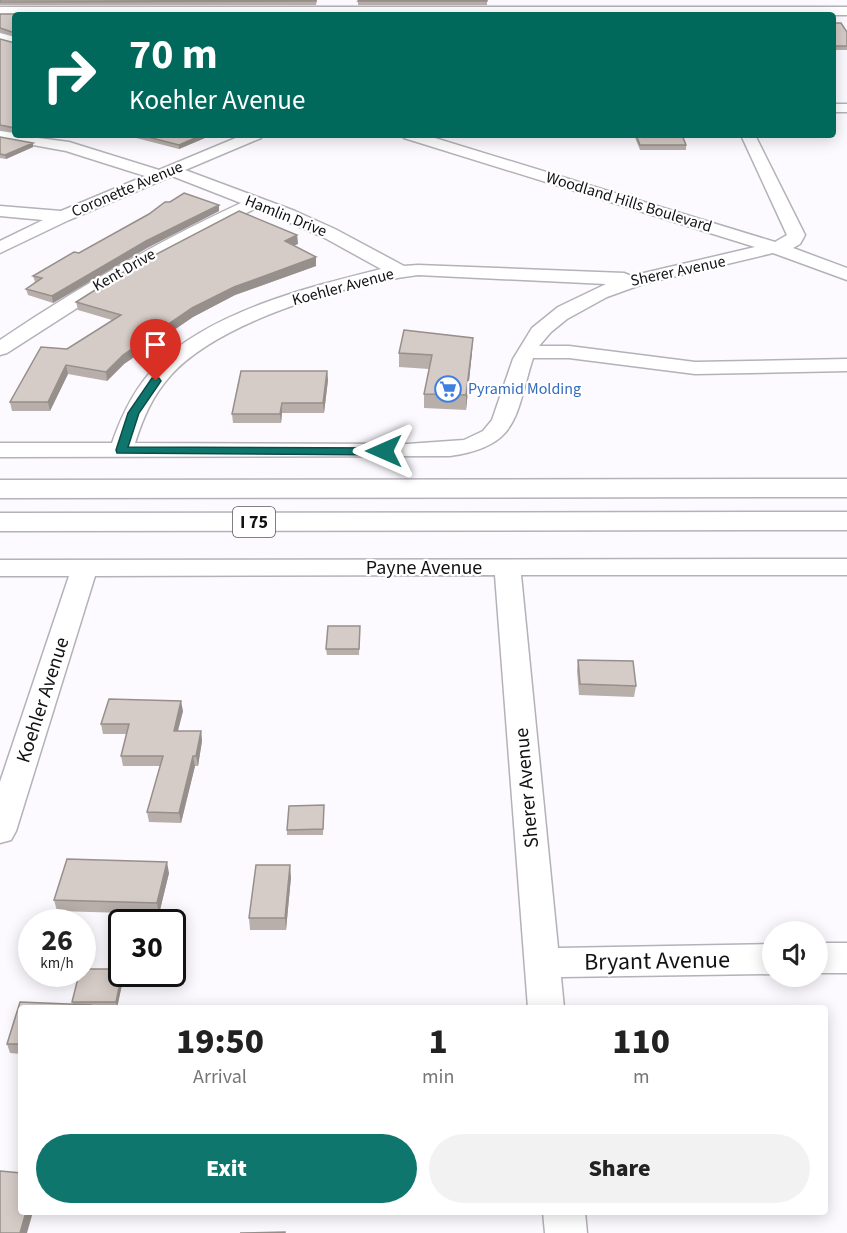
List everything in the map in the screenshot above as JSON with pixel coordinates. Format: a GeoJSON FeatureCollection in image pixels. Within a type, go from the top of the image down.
{"type":"FeatureCollection","features":[{"type":"Feature","properties":{"kind":"highway","name":"I 75"},"geometry":{"type":"LineString","coordinates":[[0,489],[847,488]]}},
{"type":"Feature","properties":{"kind":"highway","name":"I 75"},"geometry":{"type":"LineString","coordinates":[[0,522],[847,521]]}},
{"type":"Feature","properties":{"kind":"street"},"geometry":{"type":"LineString","coordinates":[[842,0],[847,5]]}},
{"type":"Feature","properties":{"kind":"street"},"geometry":{"type":"LineString","coordinates":[[0,11],[169,6],[639,12]]}},
{"type":"Feature","properties":{"kind":"street"},"geometry":{"type":"LineString","coordinates":[[764,12],[847,11]]}},
{"type":"Feature","properties":{"kind":"street","name":"Hamlin Drive"},"geometry":{"type":"LineString","coordinates":[[17,138],[69,147],[165,172],[254,203],[329,233],[399,272]]}},
{"type":"Feature","properties":{"kind":"street","name":"Coronette Avenue"},"geometry":{"type":"LineString","coordinates":[[0,248],[63,216],[249,138]]}},
{"type":"Feature","properties":{"kind":"street","name":"Woodland Hills Boulevard"},"geometry":{"type":"LineString","coordinates":[[419,138],[775,248],[847,274]]}},
{"type":"Feature","properties":{"kind":"street","name":"Sherer Avenue"},"geometry":{"type":"LineString","coordinates":[[122,450],[407,451],[460,448],[489,437],[501,425],[526,352],[546,325],[565,311],[633,279],[735,259],[794,240],[796,235],[749,138]]}},
{"type":"Feature","properties":{"kind":"street","name":"Kent Drive"},"geometry":{"type":"LineString","coordinates":[[0,349],[47,316],[127,268],[197,229],[254,203]]}},
{"type":"Feature","properties":{"kind":"street"},"geometry":{"type":"LineString","coordinates":[[0,211],[63,216]]}},
{"type":"Feature","properties":{"kind":"street","name":"Koehler Avenue"},"geometry":{"type":"LineString","coordinates":[[122,450],[133,413],[145,393],[179,358],[219,331],[276,306],[382,274],[418,270],[633,279]]}},
{"type":"Feature","properties":{"kind":"street"},"geometry":{"type":"LineString","coordinates":[[526,352],[568,352],[695,368],[847,365]]}},
{"type":"Feature","properties":{"kind":"street"},"geometry":{"type":"LineString","coordinates":[[0,450],[122,450]]}},
{"type":"Feature","properties":{"kind":"street","name":"Payne Avenue"},"geometry":{"type":"LineString","coordinates":[[0,568],[847,567]]}},
{"type":"Feature","properties":{"kind":"street","name":"Koehler Avenue"},"geometry":{"type":"LineString","coordinates":[[0,831],[84,568]]}},
{"type":"Feature","properties":{"kind":"street","name":"Sherer Avenue"},"geometry":{"type":"LineString","coordinates":[[507,568],[546,1005]]}},
{"type":"Feature","properties":{"kind":"street"},"geometry":{"type":"LineString","coordinates":[[828,958],[847,958]]}},
{"type":"Feature","properties":{"kind":"street","name":"Bryant Avenue"},"geometry":{"type":"LineString","coordinates":[[542,963],[762,959]]}},
{"type":"Feature","properties":{"kind":"street"},"geometry":{"type":"LineString","coordinates":[[564,1215],[566,1233]]}},
{"type":"Feature","properties":{"kind":"building"},"geometry":{"type":"Polygon","coordinates":[[[0,0],[316,0],[316,1],[0,2],[0,0]]]}},
{"type":"Feature","properties":{"kind":"building"},"geometry":{"type":"Polygon","coordinates":[[[487,0],[487,1],[358,1],[487,0]]]}},
{"type":"Feature","properties":{"kind":"building"},"geometry":{"type":"Polygon","coordinates":[[[0,14],[12,14],[12,32],[0,28],[0,14]]]}},
{"type":"Feature","properties":{"kind":"building"},"geometry":{"type":"Polygon","coordinates":[[[836,23],[841,23],[847,32],[847,46],[836,46],[836,23]]]}},
{"type":"Feature","properties":{"kind":"building"},"geometry":{"type":"Polygon","coordinates":[[[0,39],[12,42],[12,127],[0,125],[0,39]]]}},
{"type":"Feature","properties":{"kind":"building"},"geometry":{"type":"Polygon","coordinates":[[[0,137],[33,143],[5,155],[0,154],[0,137]]]}},
{"type":"Feature","properties":{"kind":"building"},"geometry":{"type":"Polygon","coordinates":[[[152,138],[195,138],[179,145],[152,138]]]}},
{"type":"Feature","properties":{"kind":"building"},"geometry":{"type":"Polygon","coordinates":[[[637,138],[683,138],[686,145],[640,145],[637,138]]]}},
{"type":"Feature","properties":{"kind":"building"},"geometry":{"type":"Polygon","coordinates":[[[184,193],[219,205],[146,241],[52,296],[26,289],[42,278],[33,276],[74,252],[79,253],[184,193]]]}},
{"type":"Feature","properties":{"kind":"building"},"geometry":{"type":"Polygon","coordinates":[[[239,211],[297,235],[285,241],[316,257],[234,287],[192,308],[123,355],[106,372],[66,365],[48,402],[10,402],[41,347],[67,349],[121,315],[76,302],[130,268],[239,211]]]}},
{"type":"Feature","properties":{"kind":"building","name":"Pyramid Molding"},"geometry":{"type":"Polygon","coordinates":[[[404,330],[473,338],[466,395],[424,394],[432,355],[399,353],[404,330]]]}},
{"type":"Feature","properties":{"kind":"building"},"geometry":{"type":"Polygon","coordinates":[[[241,371],[327,371],[323,403],[282,403],[280,414],[232,414],[241,371]]]}},
{"type":"Feature","properties":{"kind":"building"},"geometry":{"type":"Polygon","coordinates":[[[328,626],[360,626],[359,649],[326,649],[328,626]]]}},
{"type":"Feature","properties":{"kind":"building"},"geometry":{"type":"Polygon","coordinates":[[[578,660],[633,661],[636,686],[580,684],[578,660]]]}},
{"type":"Feature","properties":{"kind":"building"},"geometry":{"type":"Polygon","coordinates":[[[109,699],[181,701],[174,731],[201,731],[179,813],[147,812],[163,756],[121,756],[129,724],[101,724],[109,699]]]}},
{"type":"Feature","properties":{"kind":"building"},"geometry":{"type":"Polygon","coordinates":[[[324,805],[323,829],[287,830],[289,806],[324,805]]]}},
{"type":"Feature","properties":{"kind":"building"},"geometry":{"type":"Polygon","coordinates":[[[67,859],[167,862],[157,903],[54,900],[67,859]]]}},
{"type":"Feature","properties":{"kind":"building"},"geometry":{"type":"Polygon","coordinates":[[[256,865],[290,865],[285,918],[249,918],[256,865]]]}},
{"type":"Feature","properties":{"kind":"building"},"geometry":{"type":"Polygon","coordinates":[[[96,969],[108,969],[108,987],[119,987],[116,1002],[72,1002],[76,987],[96,987],[96,969]]]}},
{"type":"Feature","properties":{"kind":"building"},"geometry":{"type":"Polygon","coordinates":[[[20,1002],[91,1005],[19,1005],[20,1002]]]}},
{"type":"Feature","properties":{"kind":"building"},"geometry":{"type":"Polygon","coordinates":[[[18,1008],[18,1044],[7,1044],[18,1008]]]}},
{"type":"Feature","properties":{"kind":"building"},"geometry":{"type":"Polygon","coordinates":[[[0,1171],[18,1173],[18,1215],[25,1215],[20,1233],[0,1233],[0,1171]]]}},
{"type":"Feature","properties":{"kind":"place","name":"Pyramid Molding"},"geometry":{"type":"Point","coordinates":[448,389]}},
{"type":"Feature","properties":{"kind":"route"},"geometry":{"type":"LineString","coordinates":[[156,381],[145,393],[133,413],[122,450],[384,451]]}}]}
